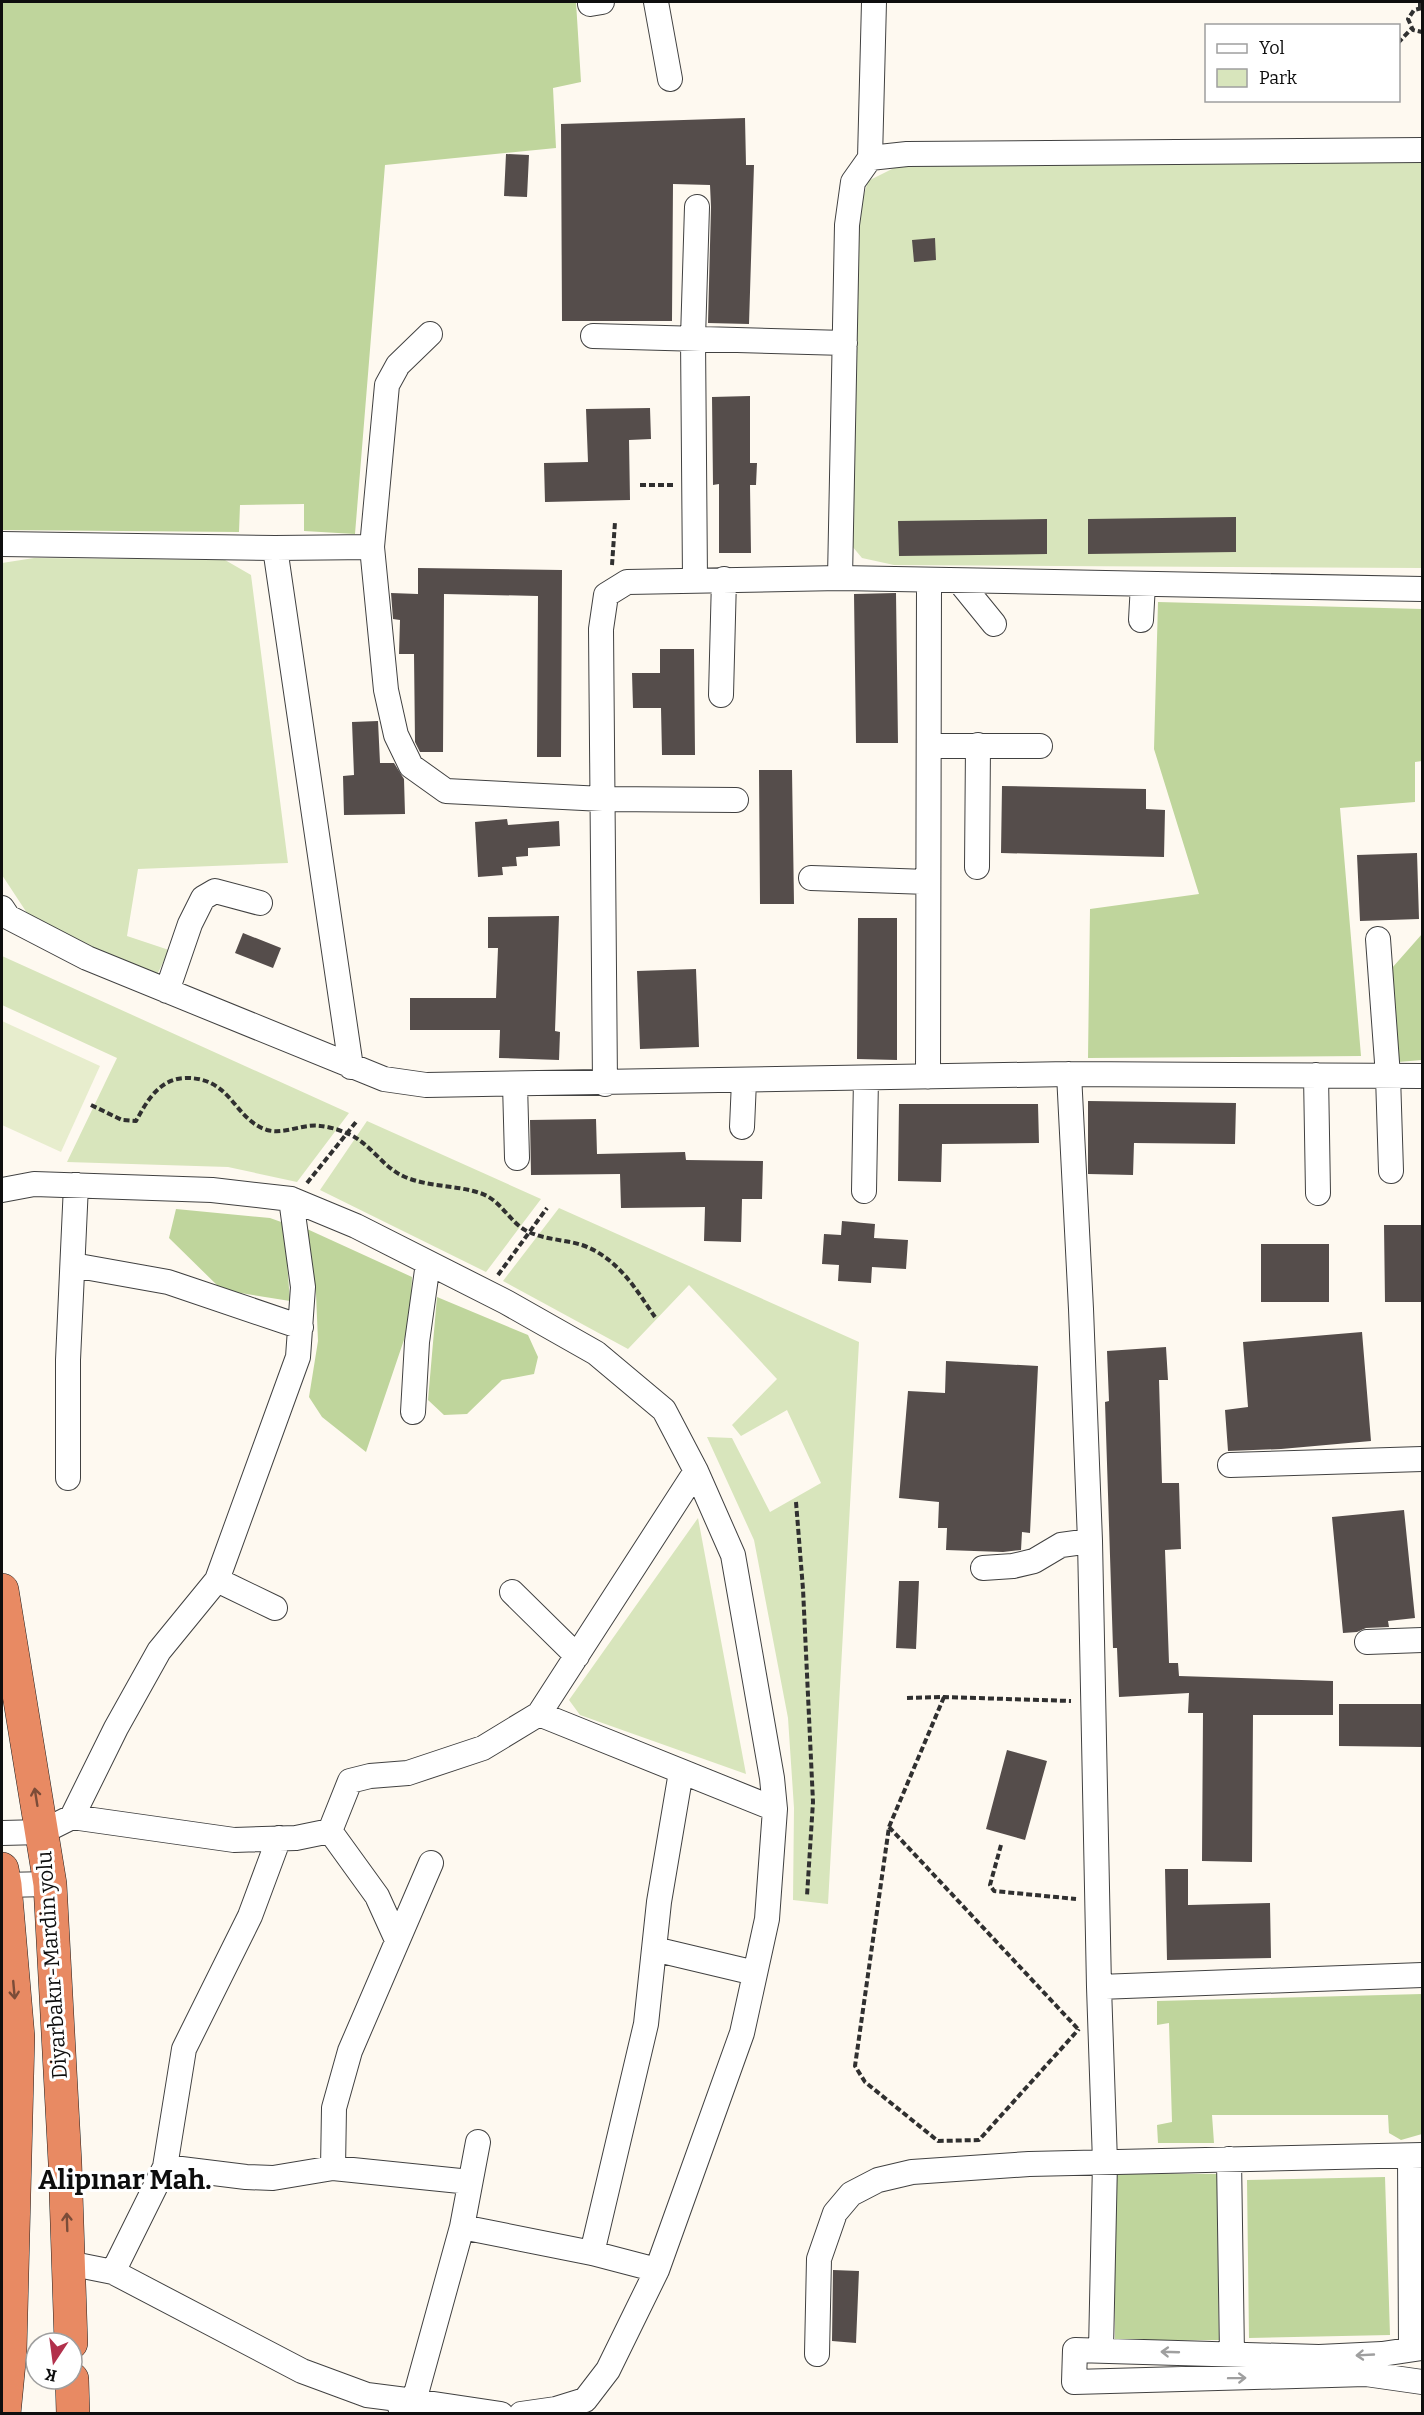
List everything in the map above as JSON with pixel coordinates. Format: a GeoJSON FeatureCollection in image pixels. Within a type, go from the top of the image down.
{"type":"FeatureCollection","features":[{"type":"Feature","properties":{"kind":"highway","name":"Diyarbakır-Mardin yolu"},"geometry":{"type":"LineString","coordinates":[[2,1590],[50,1884],[65,2163],[70,2331]]}},
{"type":"Feature","properties":{"kind":"highway","name":"Diyarbakır-Mardin yolu"},"geometry":{"type":"LineString","coordinates":[[3,1880],[18,2037],[10,2352],[4,2414]]}},
{"type":"Feature","properties":{"kind":"highway"},"geometry":{"type":"LineString","coordinates":[[72,2391],[73,2414]]}},
{"type":"Feature","properties":{"kind":"street"},"geometry":{"type":"LineString","coordinates":[[656,2],[670,79]]}},
{"type":"Feature","properties":{"kind":"street"},"geometry":{"type":"LineString","coordinates":[[840,578],[847,225],[853,182],[870,158],[874,2]]}},
{"type":"Feature","properties":{"kind":"street"},"geometry":{"type":"LineString","coordinates":[[870,158],[907,154],[1422,150]]}},
{"type":"Feature","properties":{"kind":"street"},"geometry":{"type":"LineString","coordinates":[[695,580],[693,338],[697,207]]}},
{"type":"Feature","properties":{"kind":"street"},"geometry":{"type":"LineString","coordinates":[[430,334],[398,365],[387,385],[372,547],[386,690],[396,735],[411,766],[446,791],[603,799],[735,800]]}},
{"type":"Feature","properties":{"kind":"street"},"geometry":{"type":"LineString","coordinates":[[593,336],[845,343]]}},
{"type":"Feature","properties":{"kind":"street"},"geometry":{"type":"LineString","coordinates":[[2,544],[372,547]]}},
{"type":"Feature","properties":{"kind":"street"},"geometry":{"type":"LineString","coordinates":[[275,548],[351,1066]]}},
{"type":"Feature","properties":{"kind":"street"},"geometry":{"type":"LineString","coordinates":[[605,1084],[601,629],[606,594],[627,582],[840,578],[959,581],[1158,578],[1422,589]]}},
{"type":"Feature","properties":{"kind":"street"},"geometry":{"type":"LineString","coordinates":[[1141,620],[1158,578]]}},
{"type":"Feature","properties":{"kind":"street"},"geometry":{"type":"LineString","coordinates":[[722,695],[724,579]]}},
{"type":"Feature","properties":{"kind":"street"},"geometry":{"type":"LineString","coordinates":[[927,1077],[929,580]]}},
{"type":"Feature","properties":{"kind":"street"},"geometry":{"type":"LineString","coordinates":[[959,581],[994,624]]}},
{"type":"Feature","properties":{"kind":"street"},"geometry":{"type":"LineString","coordinates":[[977,867],[978,745]]}},
{"type":"Feature","properties":{"kind":"street"},"geometry":{"type":"LineString","coordinates":[[929,746],[1040,746]]}},
{"type":"Feature","properties":{"kind":"street"},"geometry":{"type":"LineString","coordinates":[[811,878],[928,882]]}},
{"type":"Feature","properties":{"kind":"street"},"geometry":{"type":"LineString","coordinates":[[167,991],[190,924],[203,898],[215,891],[260,903]]}},
{"type":"Feature","properties":{"kind":"street"},"geometry":{"type":"LineString","coordinates":[[2,908],[8,917],[87,958],[384,1079],[426,1086],[1069,1074],[1422,1076]]}},
{"type":"Feature","properties":{"kind":"street"},"geometry":{"type":"LineString","coordinates":[[1378,939],[1388,1076],[1390,1171]]}},
{"type":"Feature","properties":{"kind":"street"},"geometry":{"type":"LineString","coordinates":[[1069,1074],[1090,1541],[1105,2162],[1101,2350]]}},
{"type":"Feature","properties":{"kind":"street"},"geometry":{"type":"LineString","coordinates":[[1316,1075],[1317,1193]]}},
{"type":"Feature","properties":{"kind":"street"},"geometry":{"type":"LineString","coordinates":[[864,1191],[866,1078]]}},
{"type":"Feature","properties":{"kind":"street"},"geometry":{"type":"LineString","coordinates":[[742,1127],[744,1081]]}},
{"type":"Feature","properties":{"kind":"street"},"geometry":{"type":"LineString","coordinates":[[515,1084],[518,1158]]}},
{"type":"Feature","properties":{"kind":"street"},"geometry":{"type":"LineString","coordinates":[[2,1190],[34,1184],[298,1193],[356,1226],[506,1302],[596,1353],[664,1410],[696,1471],[733,1555],[772,1779],[775,1809],[767,1919],[742,2033],[657,2270],[608,2370],[585,2400],[556,2409],[520,2414]]}},
{"type":"Feature","properties":{"kind":"street"},"geometry":{"type":"LineString","coordinates":[[68,1478],[68,1360],[76,1185]]}},
{"type":"Feature","properties":{"kind":"street"},"geometry":{"type":"LineString","coordinates":[[72,1817],[116,1728],[159,1651],[217,1580],[298,1357],[303,1287],[298,1193]]}},
{"type":"Feature","properties":{"kind":"street"},"geometry":{"type":"LineString","coordinates":[[413,1412],[417,1342],[428,1263]]}},
{"type":"Feature","properties":{"kind":"street"},"geometry":{"type":"LineString","coordinates":[[73,1265],[168,1282],[301,1327]]}},
{"type":"Feature","properties":{"kind":"street"},"geometry":{"type":"LineString","coordinates":[[1230,1465],[1422,1459]]}},
{"type":"Feature","properties":{"kind":"street"},"geometry":{"type":"LineString","coordinates":[[330,1831],[350,1782],[370,1776],[408,1773],[483,1748],[539,1714],[696,1471]]}},
{"type":"Feature","properties":{"kind":"street"},"geometry":{"type":"LineString","coordinates":[[983,1568],[1013,1566],[1034,1561],[1061,1545],[1090,1541]]}},
{"type":"Feature","properties":{"kind":"street"},"geometry":{"type":"LineString","coordinates":[[217,1580],[275,1608]]}},
{"type":"Feature","properties":{"kind":"street"},"geometry":{"type":"LineString","coordinates":[[512,1592],[577,1656]]}},
{"type":"Feature","properties":{"kind":"street"},"geometry":{"type":"LineString","coordinates":[[1367,1642],[1422,1640]]}},
{"type":"Feature","properties":{"kind":"street"},"geometry":{"type":"LineString","coordinates":[[539,1714],[775,1809]]}},
{"type":"Feature","properties":{"kind":"street"},"geometry":{"type":"LineString","coordinates":[[592,2253],[646,2024],[659,1902],[681,1772]]}},
{"type":"Feature","properties":{"kind":"street"},"geometry":{"type":"LineString","coordinates":[[2,1833],[42,1832],[72,1817],[234,1840],[296,1838],[330,1831]]}},
{"type":"Feature","properties":{"kind":"street"},"geometry":{"type":"LineString","coordinates":[[330,1831],[377,1896],[397,1940]]}},
{"type":"Feature","properties":{"kind":"street"},"geometry":{"type":"LineString","coordinates":[[112,2272],[165,2167],[184,2049],[250,1916],[279,1838]]}},
{"type":"Feature","properties":{"kind":"street"},"geometry":{"type":"LineString","coordinates":[[333,2168],[334,2108],[350,2051],[431,1863]]}},
{"type":"Feature","properties":{"kind":"street"},"geometry":{"type":"LineString","coordinates":[[3,1880],[50,1884]]}},
{"type":"Feature","properties":{"kind":"street"},"geometry":{"type":"LineString","coordinates":[[654,1949],[755,1973]]}},
{"type":"Feature","properties":{"kind":"street"},"geometry":{"type":"LineString","coordinates":[[1099,1987],[1422,1975]]}},
{"type":"Feature","properties":{"kind":"street"},"geometry":{"type":"LineString","coordinates":[[387,2414],[414,2401],[462,2227],[478,2142]]}},
{"type":"Feature","properties":{"kind":"street"},"geometry":{"type":"LineString","coordinates":[[817,2354],[819,2259],[835,2213],[850,2194],[878,2180],[912,2172],[1105,2162],[1416,2155],[1417,2348],[1382,2354],[1319,2357],[1075,2350],[1074,2382],[1366,2374],[1422,2382]]}},
{"type":"Feature","properties":{"kind":"street"},"geometry":{"type":"LineString","coordinates":[[1230,2159],[1232,2354]]}},
{"type":"Feature","properties":{"kind":"street"},"geometry":{"type":"LineString","coordinates":[[165,2167],[273,2178],[333,2168],[470,2182]]}},
{"type":"Feature","properties":{"kind":"street"},"geometry":{"type":"LineString","coordinates":[[462,2227],[592,2253],[657,2270]]}},
{"type":"Feature","properties":{"kind":"street"},"geometry":{"type":"LineString","coordinates":[[68,2263],[112,2272],[302,2371],[367,2395],[501,2414]]}},
{"type":"Feature","properties":{"kind":"path"},"geometry":{"type":"LineString","coordinates":[[1420,2],[1421,8],[1414,10],[1409,16],[1409,23],[1412,28],[1422,32]]}},
{"type":"Feature","properties":{"kind":"path"},"geometry":{"type":"LineString","coordinates":[[1400,41],[1412,28]]}},
{"type":"Feature","properties":{"kind":"path"},"geometry":{"type":"LineString","coordinates":[[640,485],[694,486]]}},
{"type":"Feature","properties":{"kind":"path"},"geometry":{"type":"LineString","coordinates":[[614,590],[612,563],[615,522]]}},
{"type":"Feature","properties":{"kind":"path"},"geometry":{"type":"LineString","coordinates":[[91,1105],[122,1120],[136,1121],[150,1095],[166,1084],[183,1078],[205,1080],[220,1088],[250,1120],[267,1130],[285,1131],[306,1126],[321,1126],[357,1138],[384,1163],[403,1176],[422,1183],[482,1194],[499,1203],[520,1227],[536,1237],[582,1245],[616,1265],[655,1317]]}},
{"type":"Feature","properties":{"kind":"path"},"geometry":{"type":"LineString","coordinates":[[298,1193],[356,1122]]}},
{"type":"Feature","properties":{"kind":"path"},"geometry":{"type":"LineString","coordinates":[[495,1279],[548,1208]]}},
{"type":"Feature","properties":{"kind":"path"},"geometry":{"type":"LineString","coordinates":[[796,1502],[803,1588],[813,1802],[807,1896]]}},
{"type":"Feature","properties":{"kind":"path"},"geometry":{"type":"LineString","coordinates":[[889,1827],[1078,2029],[979,2140],[938,2141],[865,2082],[855,2066],[889,1827],[944,1696]]}},
{"type":"Feature","properties":{"kind":"path"},"geometry":{"type":"LineString","coordinates":[[907,1698],[944,1696],[1093,1702]]}},
{"type":"Feature","properties":{"kind":"path"},"geometry":{"type":"LineString","coordinates":[[1000,1845],[990,1886],[994,1891],[1098,1901]]}},
{"type":"Feature","properties":{"kind":"green space"},"geometry":{"type":"Polygon","coordinates":[[[2,2],[576,2],[581,82],[553,88],[556,148],[385,165],[355,534],[304,531],[304,504],[240,505],[239,532],[2,530],[2,2]]]}},
{"type":"Feature","properties":{"kind":"green space"},"geometry":{"type":"Polygon","coordinates":[[[1422,162],[1422,568],[894,565],[862,558],[852,546],[859,226],[862,201],[868,181],[898,166],[1422,162]]]}},
{"type":"Feature","properties":{"kind":"green space"},"geometry":{"type":"Polygon","coordinates":[[[34,558],[225,560],[251,575],[288,863],[138,869],[127,936],[169,950],[156,977],[94,951],[27,913],[2,875],[2,563],[34,558]]]}},
{"type":"Feature","properties":{"kind":"green space"},"geometry":{"type":"Polygon","coordinates":[[[1158,602],[1422,609],[1422,761],[1415,762],[1415,802],[1340,808],[1361,1056],[1088,1058],[1090,909],[1199,894],[1154,749],[1158,602]]]}},
{"type":"Feature","properties":{"kind":"green space"},"geometry":{"type":"Polygon","coordinates":[[[1422,934],[1422,1060],[1398,1062],[1392,968],[1422,934]]]}},
{"type":"Feature","properties":{"kind":"green space"},"geometry":{"type":"Polygon","coordinates":[[[2,956],[349,1113],[297,1182],[228,1167],[67,1162],[117,1058],[2,1005],[2,956]]]}},
{"type":"Feature","properties":{"kind":"green space"},"geometry":{"type":"Polygon","coordinates":[[[2,1021],[100,1066],[61,1152],[2,1125],[2,1021]]]}},
{"type":"Feature","properties":{"kind":"green space"},"geometry":{"type":"Polygon","coordinates":[[[367,1121],[541,1199],[486,1272],[320,1190],[367,1121]]]}},
{"type":"Feature","properties":{"kind":"green space"},"geometry":{"type":"Polygon","coordinates":[[[559,1208],[859,1342],[828,1904],[793,1900],[794,1808],[788,1718],[754,1540],[707,1437],[732,1438],[770,1512],[821,1483],[787,1410],[741,1436],[732,1425],[777,1379],[689,1285],[628,1349],[503,1281],[559,1208]]]}},
{"type":"Feature","properties":{"kind":"green space"},"geometry":{"type":"Polygon","coordinates":[[[176,1209],[270,1218],[284,1223],[290,1301],[222,1290],[169,1238],[176,1209]]]}},
{"type":"Feature","properties":{"kind":"green space"},"geometry":{"type":"Polygon","coordinates":[[[307,1229],[412,1277],[410,1322],[366,1452],[322,1417],[309,1397],[318,1341],[316,1294],[307,1229]]]}},
{"type":"Feature","properties":{"kind":"green space"},"geometry":{"type":"Polygon","coordinates":[[[437,1297],[528,1335],[538,1357],[534,1374],[502,1380],[467,1414],[444,1415],[428,1400],[437,1297]]]}},
{"type":"Feature","properties":{"kind":"green space"},"geometry":{"type":"Polygon","coordinates":[[[698,1518],[746,1774],[580,1715],[569,1700],[698,1518]]]}},
{"type":"Feature","properties":{"kind":"green space"},"geometry":{"type":"Polygon","coordinates":[[[1422,1994],[1422,2134],[1401,2140],[1389,2133],[1388,2115],[1212,2115],[1214,2143],[1158,2143],[1157,2125],[1172,2122],[1169,2023],[1157,2025],[1157,2001],[1422,1994]]]}},
{"type":"Feature","properties":{"kind":"green space"},"geometry":{"type":"Polygon","coordinates":[[[1114,2173],[1217,2174],[1219,2340],[1115,2341],[1114,2173]]]}},
{"type":"Feature","properties":{"kind":"green space"},"geometry":{"type":"Polygon","coordinates":[[[1385,2177],[1390,2335],[1249,2338],[1247,2180],[1385,2177]]]}},
{"type":"Feature","properties":{"kind":"building"},"geometry":{"type":"Polygon","coordinates":[[[745,118],[746,165],[754,165],[749,324],[708,323],[710,185],[673,184],[672,321],[562,321],[561,124],[745,118]]]}},
{"type":"Feature","properties":{"kind":"building"},"geometry":{"type":"Polygon","coordinates":[[[506,154],[529,155],[527,197],[504,196],[506,154]]]}},
{"type":"Feature","properties":{"kind":"building"},"geometry":{"type":"Polygon","coordinates":[[[935,238],[936,260],[914,262],[912,240],[935,238]]]}},
{"type":"Feature","properties":{"kind":"building"},"geometry":{"type":"Polygon","coordinates":[[[750,396],[750,463],[757,463],[756,485],[750,485],[751,553],[719,553],[719,484],[713,485],[712,397],[750,396]]]}},
{"type":"Feature","properties":{"kind":"building"},"geometry":{"type":"Polygon","coordinates":[[[650,408],[651,439],[629,440],[630,500],[545,502],[544,463],[588,462],[586,409],[650,408]]]}},
{"type":"Feature","properties":{"kind":"building"},"geometry":{"type":"Polygon","coordinates":[[[1236,517],[1236,552],[1088,554],[1088,519],[1236,517]]]}},
{"type":"Feature","properties":{"kind":"building"},"geometry":{"type":"Polygon","coordinates":[[[1047,519],[1047,554],[899,556],[898,521],[1047,519]]]}},
{"type":"Feature","properties":{"kind":"building"},"geometry":{"type":"Polygon","coordinates":[[[418,568],[562,570],[561,757],[537,757],[538,596],[444,594],[443,752],[420,752],[415,742],[414,654],[399,654],[400,620],[393,619],[391,593],[418,594],[418,568]]]}},
{"type":"Feature","properties":{"kind":"building"},"geometry":{"type":"Polygon","coordinates":[[[896,593],[898,743],[856,743],[854,594],[896,593]]]}},
{"type":"Feature","properties":{"kind":"building"},"geometry":{"type":"Polygon","coordinates":[[[660,649],[694,649],[695,755],[662,755],[661,708],[633,708],[632,673],[660,673],[660,649]]]}},
{"type":"Feature","properties":{"kind":"building"},"geometry":{"type":"Polygon","coordinates":[[[378,721],[380,763],[394,763],[404,779],[405,814],[344,815],[343,776],[354,775],[352,722],[378,721]]]}},
{"type":"Feature","properties":{"kind":"building"},"geometry":{"type":"Polygon","coordinates":[[[759,770],[792,770],[794,904],[760,904],[759,770]]]}},
{"type":"Feature","properties":{"kind":"building"},"geometry":{"type":"Polygon","coordinates":[[[1002,786],[1146,789],[1146,809],[1165,810],[1164,857],[1001,853],[1002,786]]]}},
{"type":"Feature","properties":{"kind":"building"},"geometry":{"type":"Polygon","coordinates":[[[507,819],[508,825],[559,821],[560,846],[528,848],[528,856],[516,857],[517,866],[502,867],[503,875],[478,877],[475,822],[507,819]]]}},
{"type":"Feature","properties":{"kind":"building"},"geometry":{"type":"Polygon","coordinates":[[[1417,853],[1419,919],[1360,921],[1357,855],[1417,853]]]}},
{"type":"Feature","properties":{"kind":"building"},"geometry":{"type":"Polygon","coordinates":[[[559,916],[555,1031],[560,1032],[559,1060],[499,1058],[500,1030],[410,1030],[410,998],[496,998],[498,948],[488,948],[488,917],[559,916]]]}},
{"type":"Feature","properties":{"kind":"building"},"geometry":{"type":"Polygon","coordinates":[[[858,918],[897,918],[897,1060],[857,1059],[858,918]]]}},
{"type":"Feature","properties":{"kind":"building"},"geometry":{"type":"Polygon","coordinates":[[[243,933],[281,948],[273,968],[235,953],[243,933]]]}},
{"type":"Feature","properties":{"kind":"building"},"geometry":{"type":"Polygon","coordinates":[[[696,969],[699,1047],[640,1049],[637,971],[696,969]]]}},
{"type":"Feature","properties":{"kind":"building"},"geometry":{"type":"Polygon","coordinates":[[[1088,1101],[1236,1103],[1235,1144],[1134,1143],[1133,1175],[1088,1174],[1088,1101]]]}},
{"type":"Feature","properties":{"kind":"building"},"geometry":{"type":"Polygon","coordinates":[[[899,1104],[1038,1104],[1039,1143],[942,1144],[941,1182],[898,1181],[899,1104]]]}},
{"type":"Feature","properties":{"kind":"building"},"geometry":{"type":"Polygon","coordinates":[[[596,1119],[597,1154],[685,1152],[686,1160],[763,1161],[762,1199],[742,1199],[741,1242],[704,1241],[705,1207],[621,1208],[620,1174],[531,1175],[530,1120],[596,1119]]]}},
{"type":"Feature","properties":{"kind":"building"},"geometry":{"type":"Polygon","coordinates":[[[842,1221],[875,1224],[874,1238],[908,1240],[906,1269],[872,1267],[871,1283],[838,1281],[839,1265],[822,1264],[824,1234],[841,1235],[842,1221]]]}},
{"type":"Feature","properties":{"kind":"building"},"geometry":{"type":"Polygon","coordinates":[[[1384,1225],[1422,1225],[1422,1302],[1385,1302],[1384,1225]]]}},
{"type":"Feature","properties":{"kind":"building"},"geometry":{"type":"Polygon","coordinates":[[[1261,1244],[1329,1244],[1329,1302],[1261,1302],[1261,1244]]]}},
{"type":"Feature","properties":{"kind":"building"},"geometry":{"type":"Polygon","coordinates":[[[1362,1332],[1371,1441],[1228,1451],[1225,1410],[1248,1407],[1243,1342],[1362,1332]]]}},
{"type":"Feature","properties":{"kind":"building"},"geometry":{"type":"Polygon","coordinates":[[[1166,1347],[1168,1380],[1159,1380],[1162,1483],[1179,1483],[1181,1549],[1165,1550],[1169,1663],[1178,1663],[1179,1676],[1333,1681],[1333,1715],[1253,1715],[1252,1862],[1202,1861],[1203,1713],[1188,1713],[1189,1693],[1119,1697],[1117,1648],[1113,1648],[1105,1402],[1109,1401],[1107,1351],[1166,1347]]]}},
{"type":"Feature","properties":{"kind":"building"},"geometry":{"type":"Polygon","coordinates":[[[946,1361],[1038,1366],[1030,1533],[1022,1532],[1021,1550],[1003,1552],[946,1550],[947,1528],[938,1528],[939,1502],[899,1498],[908,1391],[945,1393],[946,1361]]]}},
{"type":"Feature","properties":{"kind":"building"},"geometry":{"type":"Polygon","coordinates":[[[1404,1510],[1415,1618],[1388,1621],[1389,1627],[1366,1628],[1357,1632],[1343,1633],[1332,1517],[1404,1510]]]}},
{"type":"Feature","properties":{"kind":"building"},"geometry":{"type":"Polygon","coordinates":[[[899,1581],[919,1581],[916,1649],[896,1648],[899,1581]]]}},
{"type":"Feature","properties":{"kind":"building"},"geometry":{"type":"Polygon","coordinates":[[[1339,1704],[1422,1704],[1422,1747],[1339,1746],[1339,1704]]]}},
{"type":"Feature","properties":{"kind":"building"},"geometry":{"type":"Polygon","coordinates":[[[1007,1750],[1047,1761],[1025,1840],[986,1829],[1007,1750]]]}},
{"type":"Feature","properties":{"kind":"building"},"geometry":{"type":"Polygon","coordinates":[[[1165,1869],[1188,1869],[1188,1905],[1270,1903],[1271,1958],[1167,1960],[1165,1869]]]}},
{"type":"Feature","properties":{"kind":"building"},"geometry":{"type":"Polygon","coordinates":[[[833,2270],[859,2271],[856,2343],[832,2341],[833,2270]]]}},
{"type":"Feature","properties":{"kind":"district","name":"Alipınar Mah."},"geometry":{"type":"Point","coordinates":[125,2180]}}]}
